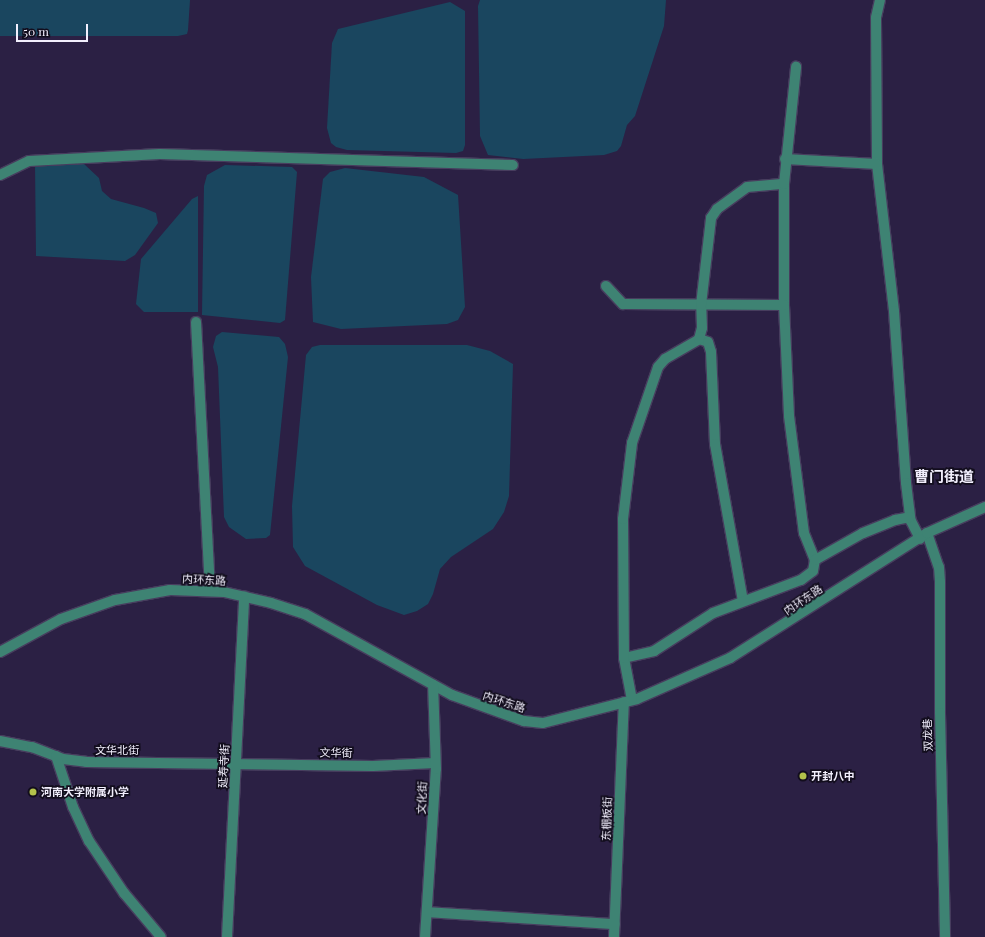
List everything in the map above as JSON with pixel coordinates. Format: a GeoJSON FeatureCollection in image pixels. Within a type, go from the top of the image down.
{"type":"FeatureCollection","features":[{"type":"Feature","properties":{"kind":"street"},"geometry":{"type":"LineString","coordinates":[[815,560],[863,533],[895,520],[910,517],[894,311],[877,164],[876,18],[880,0]]}},
{"type":"Feature","properties":{"kind":"street"},"geometry":{"type":"LineString","coordinates":[[624,658],[665,646],[702,618],[801,580],[813,571],[815,560],[804,533],[789,416],[784,305],[785,159],[796,67]]}},
{"type":"Feature","properties":{"kind":"street"},"geometry":{"type":"LineString","coordinates":[[0,175],[29,161],[160,154],[513,165]]}},
{"type":"Feature","properties":{"kind":"street"},"geometry":{"type":"LineString","coordinates":[[785,159],[877,164]]}},
{"type":"Feature","properties":{"kind":"street"},"geometry":{"type":"LineString","coordinates":[[743,601],[715,444],[711,352],[708,342],[699,339],[702,328],[701,305],[709,227],[717,209],[747,187],[784,184]]}},
{"type":"Feature","properties":{"kind":"street"},"geometry":{"type":"LineString","coordinates":[[606,286],[622,304],[784,305]]}},
{"type":"Feature","properties":{"kind":"street"},"geometry":{"type":"LineString","coordinates":[[196,322],[210,592]]}},
{"type":"Feature","properties":{"kind":"street","name":"东棚板街"},"geometry":{"type":"LineString","coordinates":[[614,937],[628,701],[624,658],[623,519],[632,443],[658,367],[665,359],[699,339]]}},
{"type":"Feature","properties":{"kind":"street","name":"内环东路"},"geometry":{"type":"LineString","coordinates":[[0,652],[62,619],[108,602],[170,590],[210,592],[244,596],[305,614],[433,685],[475,705],[533,723],[555,721],[628,701],[730,658],[924,536],[985,507]]}},
{"type":"Feature","properties":{"kind":"street","name":"双龙巷"},"geometry":{"type":"LineString","coordinates":[[910,517],[924,536],[938,563],[940,582],[940,713],[945,937]]}},
{"type":"Feature","properties":{"kind":"street","name":"延寿寺街"},"geometry":{"type":"LineString","coordinates":[[227,937],[244,596]]}},
{"type":"Feature","properties":{"kind":"street","name":"文化街"},"geometry":{"type":"LineString","coordinates":[[425,937],[435,763],[433,685]]}},
{"type":"Feature","properties":{"kind":"street","name":"文华北街"},"geometry":{"type":"LineString","coordinates":[[0,741],[32,747],[56,756],[86,762],[236,763]]}},
{"type":"Feature","properties":{"kind":"street"},"geometry":{"type":"LineString","coordinates":[[56,756],[73,807],[89,841],[124,893],[161,937]]}},
{"type":"Feature","properties":{"kind":"street","name":"文华街"},"geometry":{"type":"LineString","coordinates":[[236,763],[373,766],[435,763]]}},
{"type":"Feature","properties":{"kind":"street"},"geometry":{"type":"LineString","coordinates":[[427,912],[615,924]]}},
{"type":"Feature","properties":{"kind":"water"},"geometry":{"type":"Polygon","coordinates":[[[0,0],[190,0],[188,30],[187,34],[178,36],[0,36],[0,0]]]}},
{"type":"Feature","properties":{"kind":"water"},"geometry":{"type":"Polygon","coordinates":[[[480,0],[666,0],[664,26],[635,116],[627,125],[621,146],[617,151],[604,155],[523,159],[488,155],[480,136],[478,6],[480,0]]]}},
{"type":"Feature","properties":{"kind":"water"},"geometry":{"type":"Polygon","coordinates":[[[450,2],[465,11],[465,145],[463,151],[456,153],[347,150],[336,147],[331,143],[327,128],[332,43],[338,29],[450,2]]]}},
{"type":"Feature","properties":{"kind":"water"},"geometry":{"type":"Polygon","coordinates":[[[35,163],[84,164],[99,178],[102,191],[111,199],[144,208],[156,213],[158,223],[135,255],[125,261],[36,256],[35,163]]]}},
{"type":"Feature","properties":{"kind":"water"},"geometry":{"type":"Polygon","coordinates":[[[225,165],[292,167],[297,172],[285,320],[280,323],[202,315],[204,186],[207,175],[225,165]]]}},
{"type":"Feature","properties":{"kind":"water"},"geometry":{"type":"Polygon","coordinates":[[[345,168],[424,177],[458,195],[465,307],[458,320],[447,324],[341,329],[313,322],[311,277],[323,179],[330,172],[345,168]]]}},
{"type":"Feature","properties":{"kind":"water"},"geometry":{"type":"Polygon","coordinates":[[[198,196],[198,312],[144,312],[136,304],[141,259],[192,199],[198,196]]]}},
{"type":"Feature","properties":{"kind":"water"},"geometry":{"type":"Polygon","coordinates":[[[222,332],[279,337],[285,344],[288,357],[270,535],[266,538],[246,539],[229,527],[224,517],[218,367],[213,347],[216,336],[222,332]]]}},
{"type":"Feature","properties":{"kind":"water"},"geometry":{"type":"Polygon","coordinates":[[[320,345],[467,345],[490,351],[513,364],[509,496],[504,512],[493,529],[451,557],[440,569],[433,594],[428,604],[417,611],[404,615],[377,605],[305,566],[293,547],[292,506],[306,355],[312,347],[320,345]]]}},
{"type":"Feature","properties":{"kind":"place","name":"开封八中"},"geometry":{"type":"Point","coordinates":[803,776]}},
{"type":"Feature","properties":{"kind":"place","name":"河南大学附属小学"},"geometry":{"type":"Point","coordinates":[33,792]}},
{"type":"Feature","properties":{"kind":"district","name":"曹门街道"},"geometry":{"type":"Point","coordinates":[944,477]}}]}
